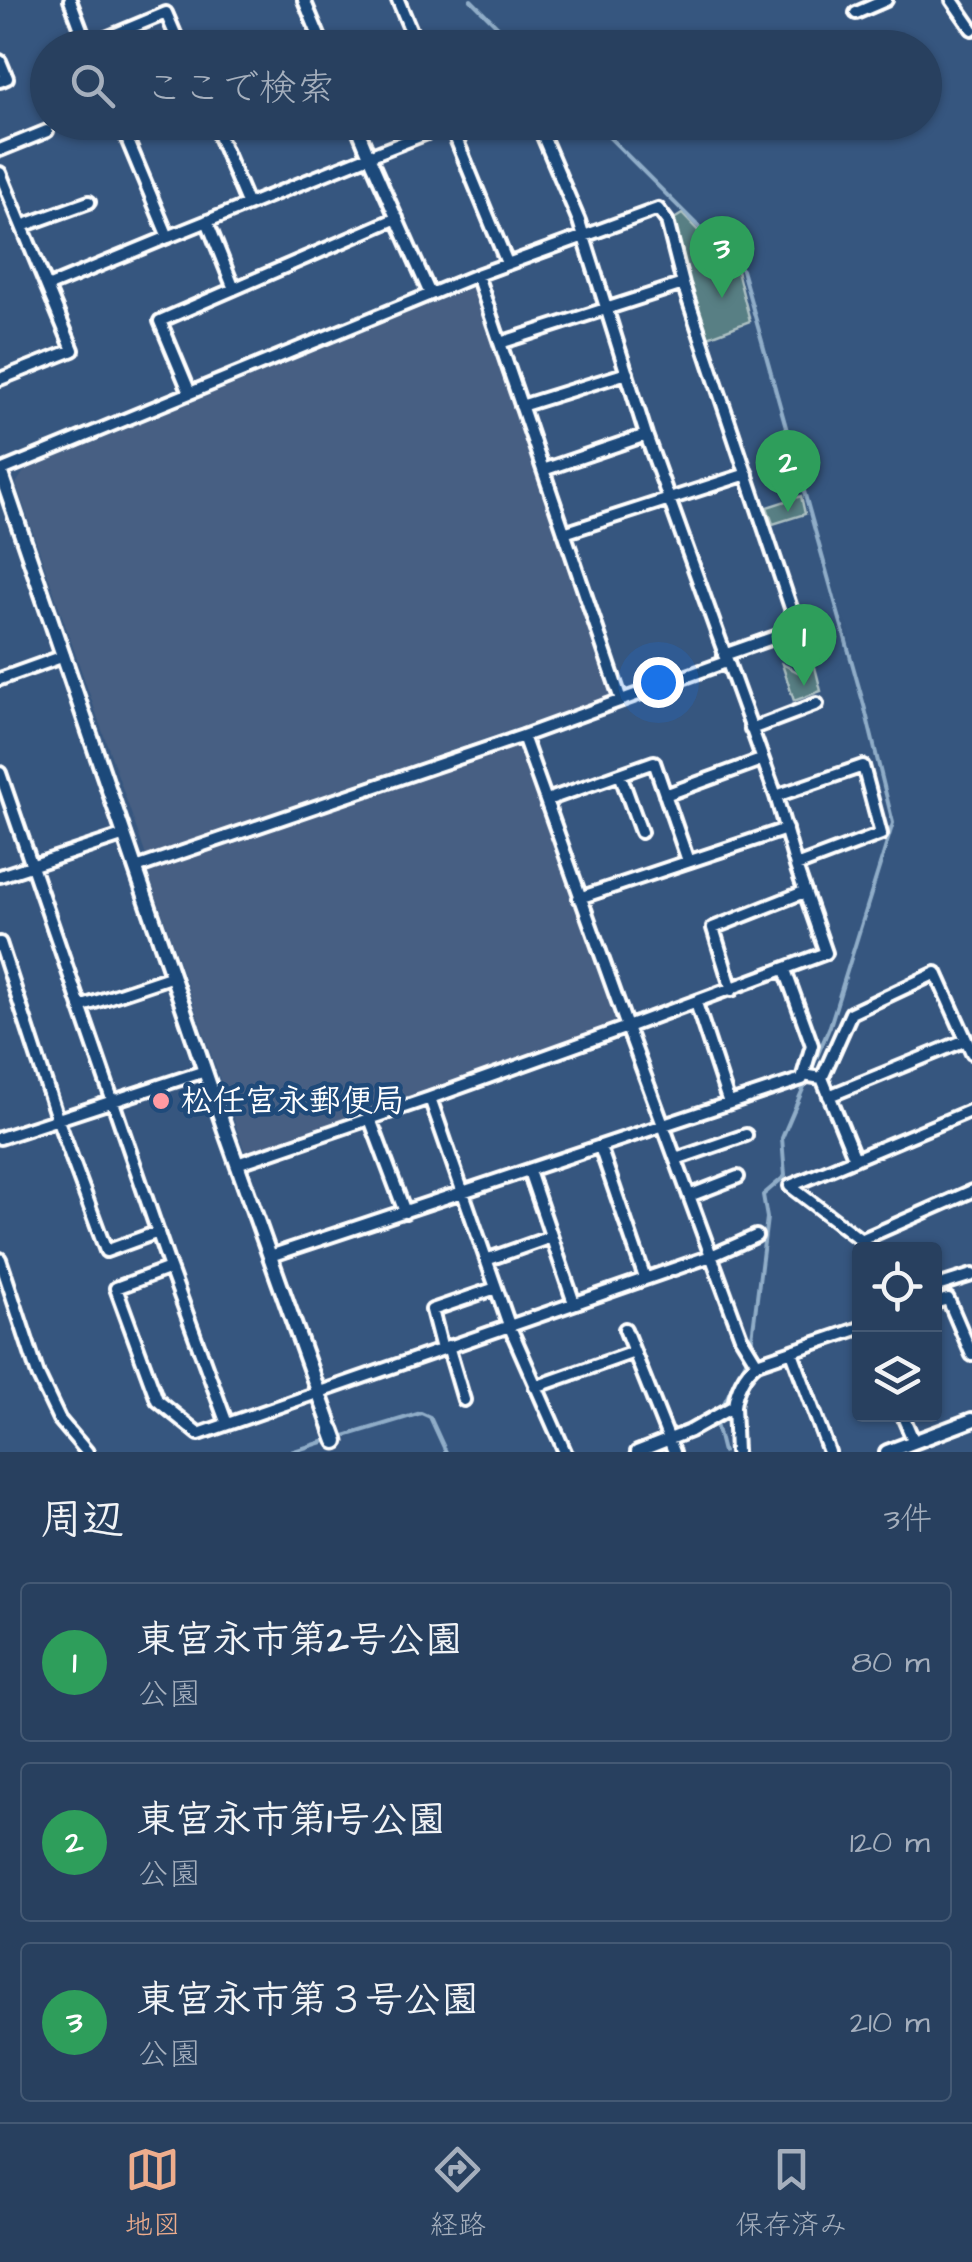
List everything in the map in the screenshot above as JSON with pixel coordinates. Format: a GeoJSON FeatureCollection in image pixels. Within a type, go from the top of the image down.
{"type":"FeatureCollection","features":[{"type":"Feature","properties":{"kind":"street"},"geometry":{"type":"LineString","coordinates":[[70,0],[81,30]]}},
{"type":"Feature","properties":{"kind":"street"},"geometry":{"type":"LineString","coordinates":[[304,0],[316,30]]}},
{"type":"Feature","properties":{"kind":"street"},"geometry":{"type":"LineString","coordinates":[[398,0],[410,30]]}},
{"type":"Feature","properties":{"kind":"street"},"geometry":{"type":"LineString","coordinates":[[856,13],[886,0]]}},
{"type":"Feature","properties":{"kind":"street"},"geometry":{"type":"LineString","coordinates":[[952,0],[972,29]]}},
{"type":"Feature","properties":{"kind":"street"},"geometry":{"type":"LineString","coordinates":[[127,30],[166,13],[173,30]]}},
{"type":"Feature","properties":{"kind":"street"},"geometry":{"type":"LineString","coordinates":[[0,61],[7,78],[0,81]]}},
{"type":"Feature","properties":{"kind":"street"},"geometry":{"type":"LineString","coordinates":[[0,150],[30,139]]}},
{"type":"Feature","properties":{"kind":"street"},"geometry":{"type":"LineString","coordinates":[[128,140],[168,237]]}},
{"type":"Feature","properties":{"kind":"street"},"geometry":{"type":"LineString","coordinates":[[221,140],[248,205]]}},
{"type":"Feature","properties":{"kind":"street"},"geometry":{"type":"LineString","coordinates":[[363,140],[430,294]]}},
{"type":"Feature","properties":{"kind":"street"},"geometry":{"type":"LineString","coordinates":[[47,287],[409,140]]}},
{"type":"Feature","properties":{"kind":"street"},"geometry":{"type":"LineString","coordinates":[[458,140],[508,264]]}},
{"type":"Feature","properties":{"kind":"street"},"geometry":{"type":"LineString","coordinates":[[237,1164],[627,1028],[826,953],[776,796],[646,434],[579,221],[544,140]]}},
{"type":"Feature","properties":{"kind":"street"},"geometry":{"type":"LineString","coordinates":[[0,173],[74,350],[0,379]]}},
{"type":"Feature","properties":{"kind":"street"},"geometry":{"type":"LineString","coordinates":[[22,226],[90,202]]}},
{"type":"Feature","properties":{"kind":"street"},"geometry":{"type":"LineString","coordinates":[[136,868],[522,736],[798,629],[684,284],[667,221],[658,209],[477,275],[0,471],[237,1164],[336,1441]]}},
{"type":"Feature","properties":{"kind":"street"},"geometry":{"type":"LineString","coordinates":[[190,393],[160,320],[397,218]]}},
{"type":"Feature","properties":{"kind":"street"},"geometry":{"type":"LineString","coordinates":[[207,222],[234,288]]}},
{"type":"Feature","properties":{"kind":"street"},"geometry":{"type":"LineString","coordinates":[[477,275],[620,700]]}},
{"type":"Feature","properties":{"kind":"street"},"geometry":{"type":"LineString","coordinates":[[500,343],[684,284]]}},
{"type":"Feature","properties":{"kind":"street"},"geometry":{"type":"LineString","coordinates":[[521,406],[626,373]]}},
{"type":"Feature","properties":{"kind":"street"},"geometry":{"type":"LineString","coordinates":[[543,470],[646,434]]}},
{"type":"Feature","properties":{"kind":"street"},"geometry":{"type":"LineString","coordinates":[[564,533],[747,474]]}},
{"type":"Feature","properties":{"kind":"street"},"geometry":{"type":"LineString","coordinates":[[0,678],[64,656]]}},
{"type":"Feature","properties":{"kind":"street"},"geometry":{"type":"LineString","coordinates":[[751,729],[817,704]]}},
{"type":"Feature","properties":{"kind":"street"},"geometry":{"type":"LineString","coordinates":[[522,736],[711,1256],[752,1355],[752,1367],[731,1408],[736,1452]]}},
{"type":"Feature","properties":{"kind":"street"},"geometry":{"type":"LineString","coordinates":[[665,795],[762,760]]}},
{"type":"Feature","properties":{"kind":"street"},"geometry":{"type":"LineString","coordinates":[[547,800],[654,762],[688,861]]}},
{"type":"Feature","properties":{"kind":"street"},"geometry":{"type":"LineString","coordinates":[[776,796],[864,766],[881,834],[796,866]]}},
{"type":"Feature","properties":{"kind":"street"},"geometry":{"type":"LineString","coordinates":[[0,773],[227,1424]]}},
{"type":"Feature","properties":{"kind":"street"},"geometry":{"type":"LineString","coordinates":[[620,774],[641,832]]}},
{"type":"Feature","properties":{"kind":"street"},"geometry":{"type":"LineString","coordinates":[[579,898],[786,828]]}},
{"type":"Feature","properties":{"kind":"street"},"geometry":{"type":"LineString","coordinates":[[0,876],[125,835]]}},
{"type":"Feature","properties":{"kind":"street"},"geometry":{"type":"LineString","coordinates":[[732,990],[713,928],[804,892]]}},
{"type":"Feature","properties":{"kind":"street"},"geometry":{"type":"LineString","coordinates":[[0,942],[57,1118],[106,1250],[158,1232]]}},
{"type":"Feature","properties":{"kind":"street"},"geometry":{"type":"LineString","coordinates":[[270,1256],[802,1079],[812,1045],[785,970]]}},
{"type":"Feature","properties":{"kind":"street"},"geometry":{"type":"LineString","coordinates":[[820,1078],[851,1013],[936,973],[972,1053]]}},
{"type":"Feature","properties":{"kind":"street"},"geometry":{"type":"LineString","coordinates":[[80,1007],[172,976]]}},
{"type":"Feature","properties":{"kind":"street"},"geometry":{"type":"LineString","coordinates":[[696,1003],[729,1103]]}},
{"type":"Feature","properties":{"kind":"street"},"geometry":{"type":"LineString","coordinates":[[829,1096],[966,1040]]}},
{"type":"Feature","properties":{"kind":"street"},"geometry":{"type":"LineString","coordinates":[[0,1138],[205,1071]]}},
{"type":"Feature","properties":{"kind":"street"},"geometry":{"type":"LineString","coordinates":[[804,1075],[820,1078]]}},
{"type":"Feature","properties":{"kind":"street"},"geometry":{"type":"LineString","coordinates":[[820,1078],[854,1159]]}},
{"type":"Feature","properties":{"kind":"street"},"geometry":{"type":"LineString","coordinates":[[430,1098],[509,1326],[566,1452]]}},
{"type":"Feature","properties":{"kind":"street"},"geometry":{"type":"LineString","coordinates":[[866,1242],[790,1186],[972,1110]]}},
{"type":"Feature","properties":{"kind":"street"},"geometry":{"type":"LineString","coordinates":[[370,1119],[405,1212]]}},
{"type":"Feature","properties":{"kind":"street"},"geometry":{"type":"LineString","coordinates":[[676,1160],[746,1135]]}},
{"type":"Feature","properties":{"kind":"street"},"geometry":{"type":"LineString","coordinates":[[600,1147],[646,1278]]}},
{"type":"Feature","properties":{"kind":"street"},"geometry":{"type":"LineString","coordinates":[[529,1171],[574,1303]]}},
{"type":"Feature","properties":{"kind":"street"},"geometry":{"type":"LineString","coordinates":[[689,1196],[738,1176]]}},
{"type":"Feature","properties":{"kind":"street"},"geometry":{"type":"LineString","coordinates":[[863,1239],[972,1192]]}},
{"type":"Feature","properties":{"kind":"street"},"geometry":{"type":"LineString","coordinates":[[170,1268],[116,1288],[157,1400],[199,1434],[711,1256],[756,1236]]}},
{"type":"Feature","properties":{"kind":"street"},"geometry":{"type":"LineString","coordinates":[[486,1260],[551,1237]]}},
{"type":"Feature","properties":{"kind":"street"},"geometry":{"type":"LineString","coordinates":[[0,1258],[38,1376],[58,1419],[87,1452]]}},
{"type":"Feature","properties":{"kind":"street"},"geometry":{"type":"LineString","coordinates":[[942,1284],[972,1276]]}},
{"type":"Feature","properties":{"kind":"street"},"geometry":{"type":"LineString","coordinates":[[464,1400],[432,1310],[496,1288]]}},
{"type":"Feature","properties":{"kind":"street"},"geometry":{"type":"LineString","coordinates":[[942,1301],[948,1299],[972,1355]]}},
{"type":"Feature","properties":{"kind":"street"},"geometry":{"type":"LineString","coordinates":[[626,1330],[674,1452]]}},
{"type":"Feature","properties":{"kind":"street"},"geometry":{"type":"LineString","coordinates":[[752,1355],[792,1352],[852,1331]]}},
{"type":"Feature","properties":{"kind":"street"},"geometry":{"type":"LineString","coordinates":[[534,1386],[634,1352]]}},
{"type":"Feature","properties":{"kind":"street"},"geometry":{"type":"LineString","coordinates":[[792,1352],[829,1452]]}},
{"type":"Feature","properties":{"kind":"street"},"geometry":{"type":"LineString","coordinates":[[637,1452],[731,1408]]}},
{"type":"Feature","properties":{"kind":"street"},"geometry":{"type":"LineString","coordinates":[[887,1452],[972,1420]]}},
{"type":"Feature","properties":{"kind":"street"},"geometry":{"type":"LineString","coordinates":[[905,1422],[914,1442]]}},
{"type":"Feature","properties":{"kind":"shaded area"},"geometry":{"type":"Polygon","coordinates":[[[472,287],[612,695],[146,856],[16,484],[24,471],[472,287]]]}},
{"type":"Feature","properties":{"kind":"shaded area"},"geometry":{"type":"Polygon","coordinates":[[[520,744],[617,1027],[246,1155],[148,872],[520,744]]]}},
{"type":"Feature","properties":{"kind":"green space"},"geometry":{"type":"Polygon","coordinates":[[[682,214],[737,271],[750,321],[708,337],[687,275],[674,219],[682,214]]]}},
{"type":"Feature","properties":{"kind":"green space"},"geometry":{"type":"Polygon","coordinates":[[[801,496],[805,514],[773,524],[767,507],[801,496]]]}},
{"type":"Feature","properties":{"kind":"green space"},"geometry":{"type":"Polygon","coordinates":[[[811,651],[821,691],[794,701],[782,664],[798,672],[811,651]]]}},
{"type":"Feature","properties":{"kind":"waterway"},"geometry":{"type":"LineString","coordinates":[[471,0],[501,30]]}},
{"type":"Feature","properties":{"kind":"waterway"},"geometry":{"type":"LineString","coordinates":[[612,140],[742,270],[865,709],[893,823],[830,1026],[782,1138],[785,1176],[763,1195],[767,1218],[751,1346]]}},
{"type":"Feature","properties":{"kind":"waterway"},"geometry":{"type":"LineString","coordinates":[[721,1409],[749,1355]]}},
{"type":"Feature","properties":{"kind":"waterway"},"geometry":{"type":"LineString","coordinates":[[338,1438],[421,1413],[430,1417],[446,1452]]}},
{"type":"Feature","properties":{"kind":"waterway"},"geometry":{"type":"LineString","coordinates":[[718,1418],[723,1452]]}},
{"type":"Feature","properties":{"kind":"waterway"},"geometry":{"type":"LineString","coordinates":[[291,1452],[329,1440]]}},
{"type":"Feature","properties":{"kind":"place","name":"東宮永市第３号公園"},"geometry":{"type":"Point","coordinates":[722,298]}},
{"type":"Feature","properties":{"kind":"place","name":"東宮永市第1号公園"},"geometry":{"type":"Point","coordinates":[788,512]}},
{"type":"Feature","properties":{"kind":"place","name":"東宮永市第2号公園"},"geometry":{"type":"Point","coordinates":[804,686]}},
{"type":"Feature","properties":{"kind":"place","name":"松任宮永郵便局"},"geometry":{"type":"Point","coordinates":[161,1101]}}]}
